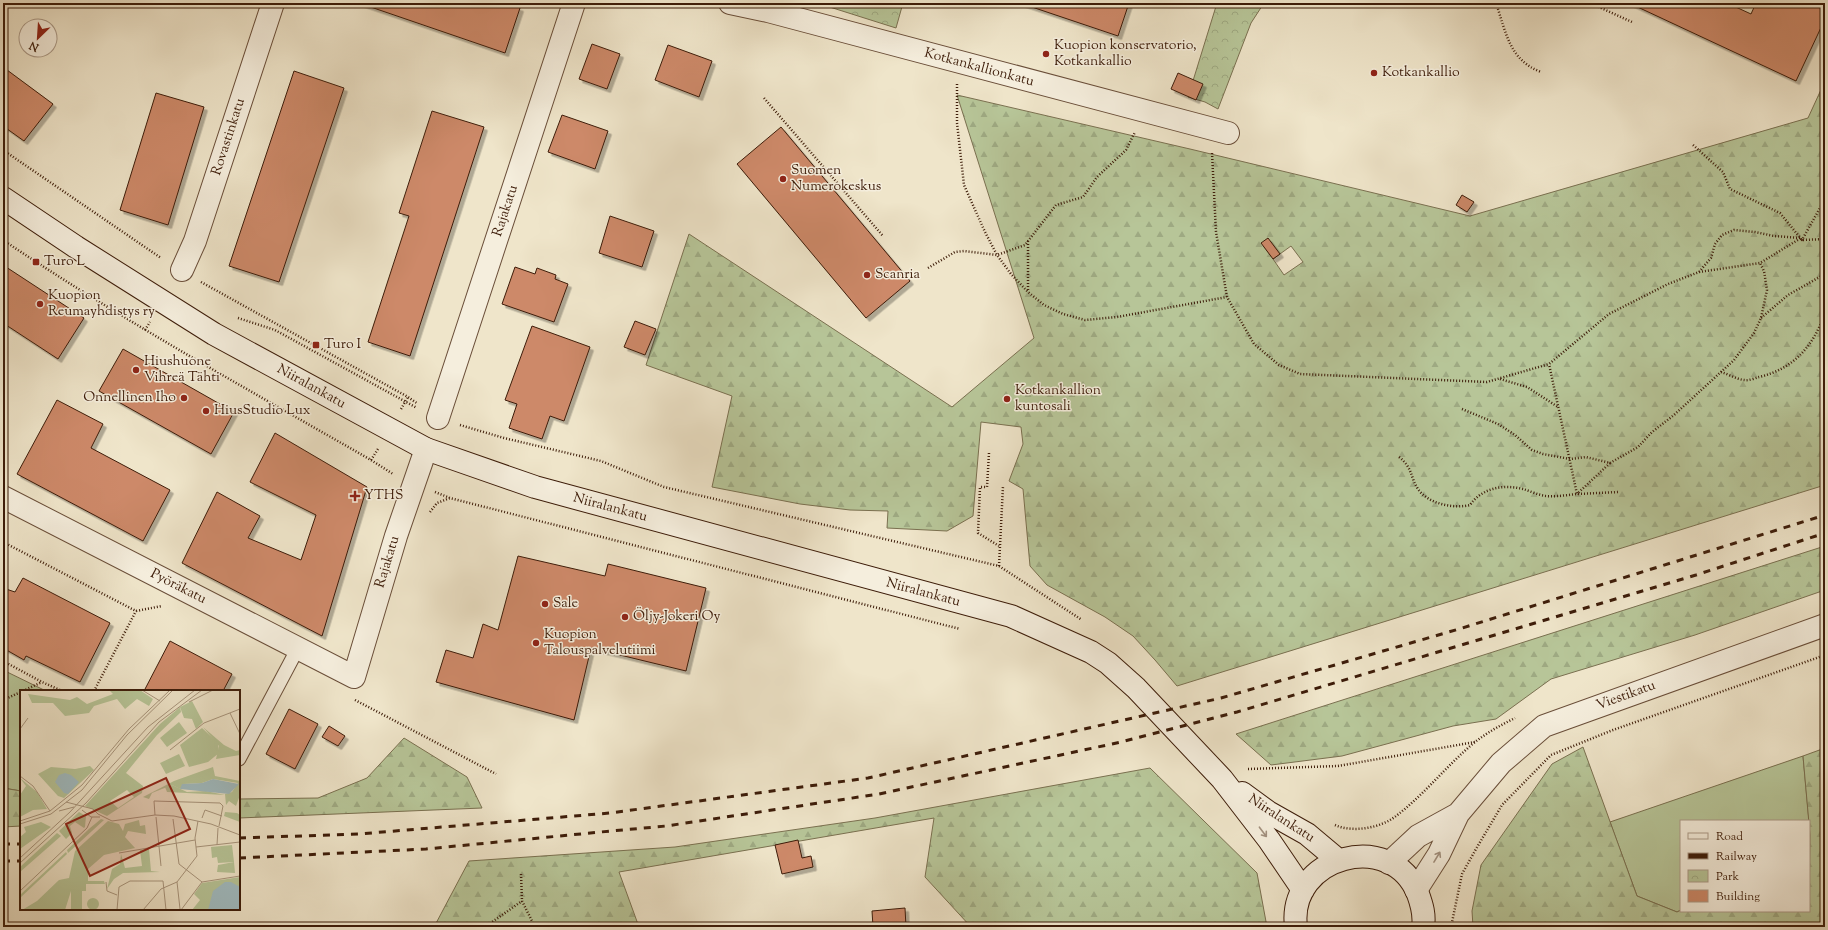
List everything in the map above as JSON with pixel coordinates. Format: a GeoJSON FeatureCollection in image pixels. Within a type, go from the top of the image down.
{"type":"FeatureCollection","features":[{"type":"Feature","properties":{"kind":"street","name":"Rovastinkatu"},"geometry":{"type":"LineString","coordinates":[[182,270],[195,242],[273,3]]}},
{"type":"Feature","properties":{"kind":"street","name":"Rajakatu"},"geometry":{"type":"LineString","coordinates":[[438,418],[574,3]]}},
{"type":"Feature","properties":{"kind":"street","name":"Kotkankallionkatu"},"geometry":{"type":"LineString","coordinates":[[730,3],[1219,131]]}},
{"type":"Feature","properties":{"kind":"street","name":"Niiralankatu"},"geometry":{"type":"LineString","coordinates":[[3,198],[76,247],[214,334],[426,449],[535,487],[996,612],[1025,622],[1073,643],[1108,663],[1136,688],[1222,779],[1269,840],[1303,890]]}},
{"type":"Feature","properties":{"kind":"street","name":"Rajakatu"},"geometry":{"type":"LineString","coordinates":[[351,687],[396,536],[426,449]]}},
{"type":"Feature","properties":{"kind":"street","name":"Pyöräkatu"},"geometry":{"type":"LineString","coordinates":[[3,497],[298,648],[351,687]]}},
{"type":"Feature","properties":{"kind":"street","name":"Viestikatu"},"geometry":{"type":"LineString","coordinates":[[1416,890],[1439,854],[1458,814],[1502,763],[1544,726],[1825,625]]}},
{"type":"Feature","properties":{"kind":"street","name":"Niiralankatu"},"geometry":{"type":"LineString","coordinates":[[1222,779],[1268,812],[1307,834],[1338,860]]}},
{"type":"Feature","properties":{"kind":"street","name":"Viestikatu"},"geometry":{"type":"LineString","coordinates":[[1390,863],[1418,836],[1458,814]]}},
{"type":"Feature","properties":{"kind":"street"},"geometry":{"type":"LineString","coordinates":[[1296,927],[1295,920],[1298,903],[1303,890],[1312,878],[1323,868],[1338,860],[1355,856],[1366,856],[1390,863],[1402,872],[1416,890],[1422,906],[1423,927]]}},
{"type":"Feature","properties":{"kind":"lane"},"geometry":{"type":"LineString","coordinates":[[240,758],[298,648]]}},
{"type":"Feature","properties":{"kind":"path"},"geometry":{"type":"LineString","coordinates":[[1496,3],[1514,53],[1530,68],[1541,72]]}},
{"type":"Feature","properties":{"kind":"path"},"geometry":{"type":"LineString","coordinates":[[1590,3],[1632,22]]}},
{"type":"Feature","properties":{"kind":"path"},"geometry":{"type":"LineString","coordinates":[[957,62],[957,123],[964,185],[997,255],[1011,274],[1028,292],[1044,305],[1063,314],[1085,320],[1117,317],[1227,297]]}},
{"type":"Feature","properties":{"kind":"path"},"geometry":{"type":"LineString","coordinates":[[764,98],[883,236]]}},
{"type":"Feature","properties":{"kind":"path"},"geometry":{"type":"LineString","coordinates":[[928,268],[955,252],[964,251],[997,255],[1025,245],[1056,205],[1083,197],[1097,177],[1126,150],[1145,112]]}},
{"type":"Feature","properties":{"kind":"path"},"geometry":{"type":"LineString","coordinates":[[1219,131],[1216,232],[1227,297],[1254,344],[1279,365],[1300,374],[1487,382],[1549,364],[1609,314],[1668,284],[1699,272],[1760,263],[1802,239],[1825,199]]}},
{"type":"Feature","properties":{"kind":"path"},"geometry":{"type":"LineString","coordinates":[[1693,145],[1723,172],[1730,189],[1780,213],[1802,239]]}},
{"type":"Feature","properties":{"kind":"path"},"geometry":{"type":"LineString","coordinates":[[3,150],[159,257],[408,397],[438,418]]}},
{"type":"Feature","properties":{"kind":"path"},"geometry":{"type":"LineString","coordinates":[[1699,272],[1711,258],[1715,244],[1722,235],[1734,230],[1802,239],[1825,239]]}},
{"type":"Feature","properties":{"kind":"path"},"geometry":{"type":"LineString","coordinates":[[3,240],[78,290],[181,352],[371,460],[392,474],[414,485],[450,498],[963,629]]}},
{"type":"Feature","properties":{"kind":"path"},"geometry":{"type":"LineString","coordinates":[[1028,241],[1028,292]]}},
{"type":"Feature","properties":{"kind":"path"},"geometry":{"type":"LineString","coordinates":[[1577,494],[1610,463],[1638,447],[1720,371],[1734,360],[1754,333],[1761,318],[1767,290],[1764,271],[1760,263]]}},
{"type":"Feature","properties":{"kind":"path"},"geometry":{"type":"LineString","coordinates":[[1761,318],[1788,295],[1825,274]]}},
{"type":"Feature","properties":{"kind":"path"},"geometry":{"type":"LineString","coordinates":[[1720,371],[1746,380],[1768,375],[1787,365],[1804,352],[1818,331],[1825,313]]}},
{"type":"Feature","properties":{"kind":"path"},"geometry":{"type":"LineString","coordinates":[[237,318],[275,330],[405,402],[438,418],[504,438],[601,461],[664,487],[1000,566],[1084,622]]}},
{"type":"Feature","properties":{"kind":"path"},"geometry":{"type":"LineString","coordinates":[[1549,364],[1577,494]]}},
{"type":"Feature","properties":{"kind":"path"},"geometry":{"type":"LineString","coordinates":[[1498,379],[1527,387],[1558,407]]}},
{"type":"Feature","properties":{"kind":"path"},"geometry":{"type":"LineString","coordinates":[[1462,409],[1498,424],[1515,435],[1532,450],[1543,454],[1570,459],[1586,457],[1610,463]]}},
{"type":"Feature","properties":{"kind":"path"},"geometry":{"type":"LineString","coordinates":[[989,453],[987,487],[980,486],[978,533],[999,546]]}},
{"type":"Feature","properties":{"kind":"path"},"geometry":{"type":"LineString","coordinates":[[1399,457],[1405,462],[1418,489],[1429,498],[1443,505],[1460,507],[1470,505],[1475,498],[1489,490],[1501,487],[1522,489],[1546,496],[1594,492],[1618,492]]}},
{"type":"Feature","properties":{"kind":"path"},"geometry":{"type":"LineString","coordinates":[[1000,566],[999,546],[1004,486]]}},
{"type":"Feature","properties":{"kind":"path"},"geometry":{"type":"LineString","coordinates":[[3,542],[136,610],[167,605]]}},
{"type":"Feature","properties":{"kind":"path"},"geometry":{"type":"LineString","coordinates":[[95,690],[136,610]]}},
{"type":"Feature","properties":{"kind":"path"},"geometry":{"type":"LineString","coordinates":[[1451,927],[1462,874],[1476,849],[1502,805],[1551,755],[1613,730],[1825,655]]}},
{"type":"Feature","properties":{"kind":"path"},"geometry":{"type":"LineString","coordinates":[[3,661],[60,690]]}},
{"type":"Feature","properties":{"kind":"path"},"geometry":{"type":"LineString","coordinates":[[26,690],[42,682]]}},
{"type":"Feature","properties":{"kind":"path"},"geometry":{"type":"LineString","coordinates":[[351,687],[496,774]]}},
{"type":"Feature","properties":{"kind":"path"},"geometry":{"type":"LineString","coordinates":[[3,700],[20,693]]}},
{"type":"Feature","properties":{"kind":"path"},"geometry":{"type":"LineString","coordinates":[[1254,774],[1248,769],[1338,766],[1475,742]]}},
{"type":"Feature","properties":{"kind":"path"},"geometry":{"type":"LineString","coordinates":[[1333,824],[1351,829],[1363,829],[1395,817]]}},
{"type":"Feature","properties":{"kind":"path"},"geometry":{"type":"LineString","coordinates":[[521,874],[522,901],[535,927]]}},
{"type":"Feature","properties":{"kind":"path"},"geometry":{"type":"LineString","coordinates":[[484,927],[522,901]]}},
{"type":"Feature","properties":{"kind":"green space"},"geometry":{"type":"Polygon","coordinates":[[[817,3],[903,3],[896,28],[817,3]]]}},
{"type":"Feature","properties":{"kind":"green space"},"geometry":{"type":"Polygon","coordinates":[[[1217,3],[1264,3],[1251,23],[1218,109],[1205,102],[1188,97],[1217,3]]]}},
{"type":"Feature","properties":{"kind":"green space"},"geometry":{"type":"Polygon","coordinates":[[[1825,81],[1825,485],[1177,686],[1133,636],[1105,617],[1047,585],[1030,566],[1023,489],[1009,481],[1023,444],[1021,427],[981,422],[973,516],[947,531],[887,528],[888,511],[850,510],[800,504],[712,487],[732,396],[646,365],[689,234],[952,407],[1034,338],[957,95],[1470,216],[1808,118],[1825,81]],[[1291,246],[1273,259],[1284,275],[1303,262],[1291,246]]]}},
{"type":"Feature","properties":{"kind":"green space"},"geometry":{"type":"Polygon","coordinates":[[[1825,546],[1825,590],[1695,635],[1551,679],[1496,719],[1453,726],[1342,756],[1271,765],[1236,734],[1825,546]]]}},
{"type":"Feature","properties":{"kind":"green space"},"geometry":{"type":"Polygon","coordinates":[[[3,670],[44,690],[20,690],[20,791],[3,788],[3,670]]]}},
{"type":"Feature","properties":{"kind":"green space"},"geometry":{"type":"Polygon","coordinates":[[[404,738],[467,777],[482,808],[240,818],[240,799],[318,798],[367,778],[404,738]]]}},
{"type":"Feature","properties":{"kind":"green space"},"geometry":{"type":"Polygon","coordinates":[[[1583,747],[1637,896],[1677,912],[1680,910],[1680,912],[1810,912],[1810,820],[1809,820],[1803,756],[1825,748],[1825,927],[1473,927],[1472,911],[1481,865],[1552,764],[1583,747]]]}},
{"type":"Feature","properties":{"kind":"green space"},"geometry":{"type":"Polygon","coordinates":[[[1803,756],[1809,820],[1680,820],[1680,910],[1677,912],[1637,896],[1610,822],[1803,756]]]}},
{"type":"Feature","properties":{"kind":"green space"},"geometry":{"type":"Polygon","coordinates":[[[1150,768],[1257,873],[1267,927],[971,927],[925,877],[934,818],[619,872],[639,927],[434,927],[469,861],[675,847],[875,818],[1150,768]]]}},
{"type":"Feature","properties":{"kind":"green space"},"geometry":{"type":"Polygon","coordinates":[[[3,788],[20,791],[20,826],[3,827],[3,788]]]}},
{"type":"Feature","properties":{"kind":"building"},"geometry":{"type":"Polygon","coordinates":[[[359,3],[506,3],[520,8],[505,53],[359,3]]]}},
{"type":"Feature","properties":{"kind":"building"},"geometry":{"type":"Polygon","coordinates":[[[1020,3],[1129,3],[1118,36],[1020,3]]]}},
{"type":"Feature","properties":{"kind":"building"},"geometry":{"type":"Polygon","coordinates":[[[1629,3],[1727,3],[1751,14],[1756,3],[1825,3],[1825,19],[1796,81],[1629,3]]]}},
{"type":"Feature","properties":{"kind":"building"},"geometry":{"type":"Polygon","coordinates":[[[592,44],[620,54],[607,89],[579,79],[592,44]]]}},
{"type":"Feature","properties":{"kind":"building"},"geometry":{"type":"Polygon","coordinates":[[[668,45],[712,61],[699,97],[655,80],[668,45]]]}},
{"type":"Feature","properties":{"kind":"building"},"geometry":{"type":"Polygon","coordinates":[[[3,67],[53,104],[24,141],[3,126],[3,67]]]}},
{"type":"Feature","properties":{"kind":"building"},"geometry":{"type":"Polygon","coordinates":[[[294,71],[344,88],[279,282],[229,266],[294,71]]]}},
{"type":"Feature","properties":{"kind":"building"},"geometry":{"type":"Polygon","coordinates":[[[1178,73],[1203,84],[1196,100],[1171,89],[1178,73]]]}},
{"type":"Feature","properties":{"kind":"building"},"geometry":{"type":"Polygon","coordinates":[[[156,93],[204,107],[168,225],[120,210],[156,93]]]}},
{"type":"Feature","properties":{"kind":"building"},"geometry":{"type":"Polygon","coordinates":[[[432,111],[484,127],[410,356],[368,342],[409,216],[399,213],[432,111]]]}},
{"type":"Feature","properties":{"kind":"building"},"geometry":{"type":"Polygon","coordinates":[[[562,115],[608,131],[595,169],[548,152],[562,115]]]}},
{"type":"Feature","properties":{"kind":"building"},"geometry":{"type":"Polygon","coordinates":[[[781,127],[910,281],[866,318],[737,164],[781,127]]]}},
{"type":"Feature","properties":{"kind":"building"},"geometry":{"type":"Polygon","coordinates":[[[1462,195],[1474,202],[1467,212],[1456,205],[1462,195]]]}},
{"type":"Feature","properties":{"kind":"building"},"geometry":{"type":"Polygon","coordinates":[[[610,216],[654,231],[642,267],[599,253],[610,216]]]}},
{"type":"Feature","properties":{"kind":"building"},"geometry":{"type":"Polygon","coordinates":[[[1268,238],[1280,254],[1273,259],[1261,243],[1268,238]]]}},
{"type":"Feature","properties":{"kind":"building"},"geometry":{"type":"Polygon","coordinates":[[[3,265],[84,318],[58,359],[3,323],[3,265]]]}},
{"type":"Feature","properties":{"kind":"building"},"geometry":{"type":"Polygon","coordinates":[[[515,267],[535,274],[537,268],[556,275],[555,279],[568,284],[554,322],[502,304],[515,267]]]}},
{"type":"Feature","properties":{"kind":"building"},"geometry":{"type":"Polygon","coordinates":[[[635,321],[656,329],[645,355],[624,347],[635,321]]]}},
{"type":"Feature","properties":{"kind":"building"},"geometry":{"type":"Polygon","coordinates":[[[532,326],[590,347],[564,421],[550,416],[542,439],[509,428],[517,404],[505,400],[532,326]]]}},
{"type":"Feature","properties":{"kind":"building"},"geometry":{"type":"Polygon","coordinates":[[[123,349],[234,412],[211,454],[99,391],[123,349]]]}},
{"type":"Feature","properties":{"kind":"building"},"geometry":{"type":"Polygon","coordinates":[[[57,400],[103,424],[91,448],[170,490],[143,541],[17,474],[57,400]]]}},
{"type":"Feature","properties":{"kind":"building"},"geometry":{"type":"Polygon","coordinates":[[[275,433],[367,487],[322,636],[182,563],[217,492],[260,516],[248,538],[301,560],[316,515],[250,482],[275,433]]]}},
{"type":"Feature","properties":{"kind":"building"},"geometry":{"type":"Polygon","coordinates":[[[518,556],[605,576],[608,564],[706,588],[686,671],[591,648],[574,720],[436,682],[446,650],[473,658],[483,624],[498,630],[518,556]]]}},
{"type":"Feature","properties":{"kind":"building"},"geometry":{"type":"Polygon","coordinates":[[[23,578],[110,623],[80,682],[26,656],[24,660],[3,648],[3,595],[6,589],[15,592],[23,578]]]}},
{"type":"Feature","properties":{"kind":"building"},"geometry":{"type":"Polygon","coordinates":[[[170,641],[232,674],[224,690],[145,690],[170,641]]]}},
{"type":"Feature","properties":{"kind":"building"},"geometry":{"type":"Polygon","coordinates":[[[289,709],[318,724],[295,769],[266,754],[289,709]]]}},
{"type":"Feature","properties":{"kind":"building"},"geometry":{"type":"Polygon","coordinates":[[[329,726],[345,736],[338,746],[322,737],[329,726]]]}},
{"type":"Feature","properties":{"kind":"building"},"geometry":{"type":"Polygon","coordinates":[[[798,840],[802,858],[811,856],[813,867],[782,874],[775,845],[798,840]]]}},
{"type":"Feature","properties":{"kind":"building"},"geometry":{"type":"Polygon","coordinates":[[[905,908],[906,927],[873,927],[872,911],[905,908]]]}},
{"type":"Feature","properties":{"kind":"railway"},"geometry":{"type":"LineString","coordinates":[[240,838],[359,834],[610,813],[868,778],[1221,698],[1459,629],[1825,515]]}},
{"type":"Feature","properties":{"kind":"railway"},"geometry":{"type":"LineString","coordinates":[[240,858],[426,849],[666,826],[879,794],[1121,742],[1237,712],[1696,575],[1825,533]]}},
{"type":"Feature","properties":{"kind":"railway"},"geometry":{"type":"LineString","coordinates":[[3,844],[20,844]]}},
{"type":"Feature","properties":{"kind":"railway"},"geometry":{"type":"LineString","coordinates":[[3,861],[20,861]]}},
{"type":"Feature","properties":{"kind":"place","name":"Kuopion konservatorio, Kotkankallio"},"geometry":{"type":"Point","coordinates":[1046,54]}},
{"type":"Feature","properties":{"kind":"place","name":"Kotkankallio"},"geometry":{"type":"Point","coordinates":[1374,73]}},
{"type":"Feature","properties":{"kind":"place","name":"Suomen Numerokeskus"},"geometry":{"type":"Point","coordinates":[783,179]}},
{"type":"Feature","properties":{"kind":"place","name":"Turo L"},"geometry":{"type":"Point","coordinates":[36,262]}},
{"type":"Feature","properties":{"kind":"place","name":"Scanria"},"geometry":{"type":"Point","coordinates":[867,275]}},
{"type":"Feature","properties":{"kind":"place","name":"Kuopion Reumayhdistys ry"},"geometry":{"type":"Point","coordinates":[40,304]}},
{"type":"Feature","properties":{"kind":"place","name":"Turo I"},"geometry":{"type":"Point","coordinates":[316,345]}},
{"type":"Feature","properties":{"kind":"place","name":"Hiushuone Vihreä Tähti"},"geometry":{"type":"Point","coordinates":[136,370]}},
{"type":"Feature","properties":{"kind":"place","name":"Onnellinen Iho"},"geometry":{"type":"Point","coordinates":[184,398]}},
{"type":"Feature","properties":{"kind":"place","name":"Kotkankallion kuntosali"},"geometry":{"type":"Point","coordinates":[1007,399]}},
{"type":"Feature","properties":{"kind":"place","name":"HiusStudio Lux"},"geometry":{"type":"Point","coordinates":[206,411]}},
{"type":"Feature","properties":{"kind":"place","name":"YTHS"},"geometry":{"type":"Point","coordinates":[355,496]}},
{"type":"Feature","properties":{"kind":"place","name":"Sale"},"geometry":{"type":"Point","coordinates":[545,604]}},
{"type":"Feature","properties":{"kind":"place","name":"Öljy-Jokeri Oy"},"geometry":{"type":"Point","coordinates":[625,617]}},
{"type":"Feature","properties":{"kind":"place","name":"Kuopion Talouspalvelutiimi"},"geometry":{"type":"Point","coordinates":[536,643]}}]}
